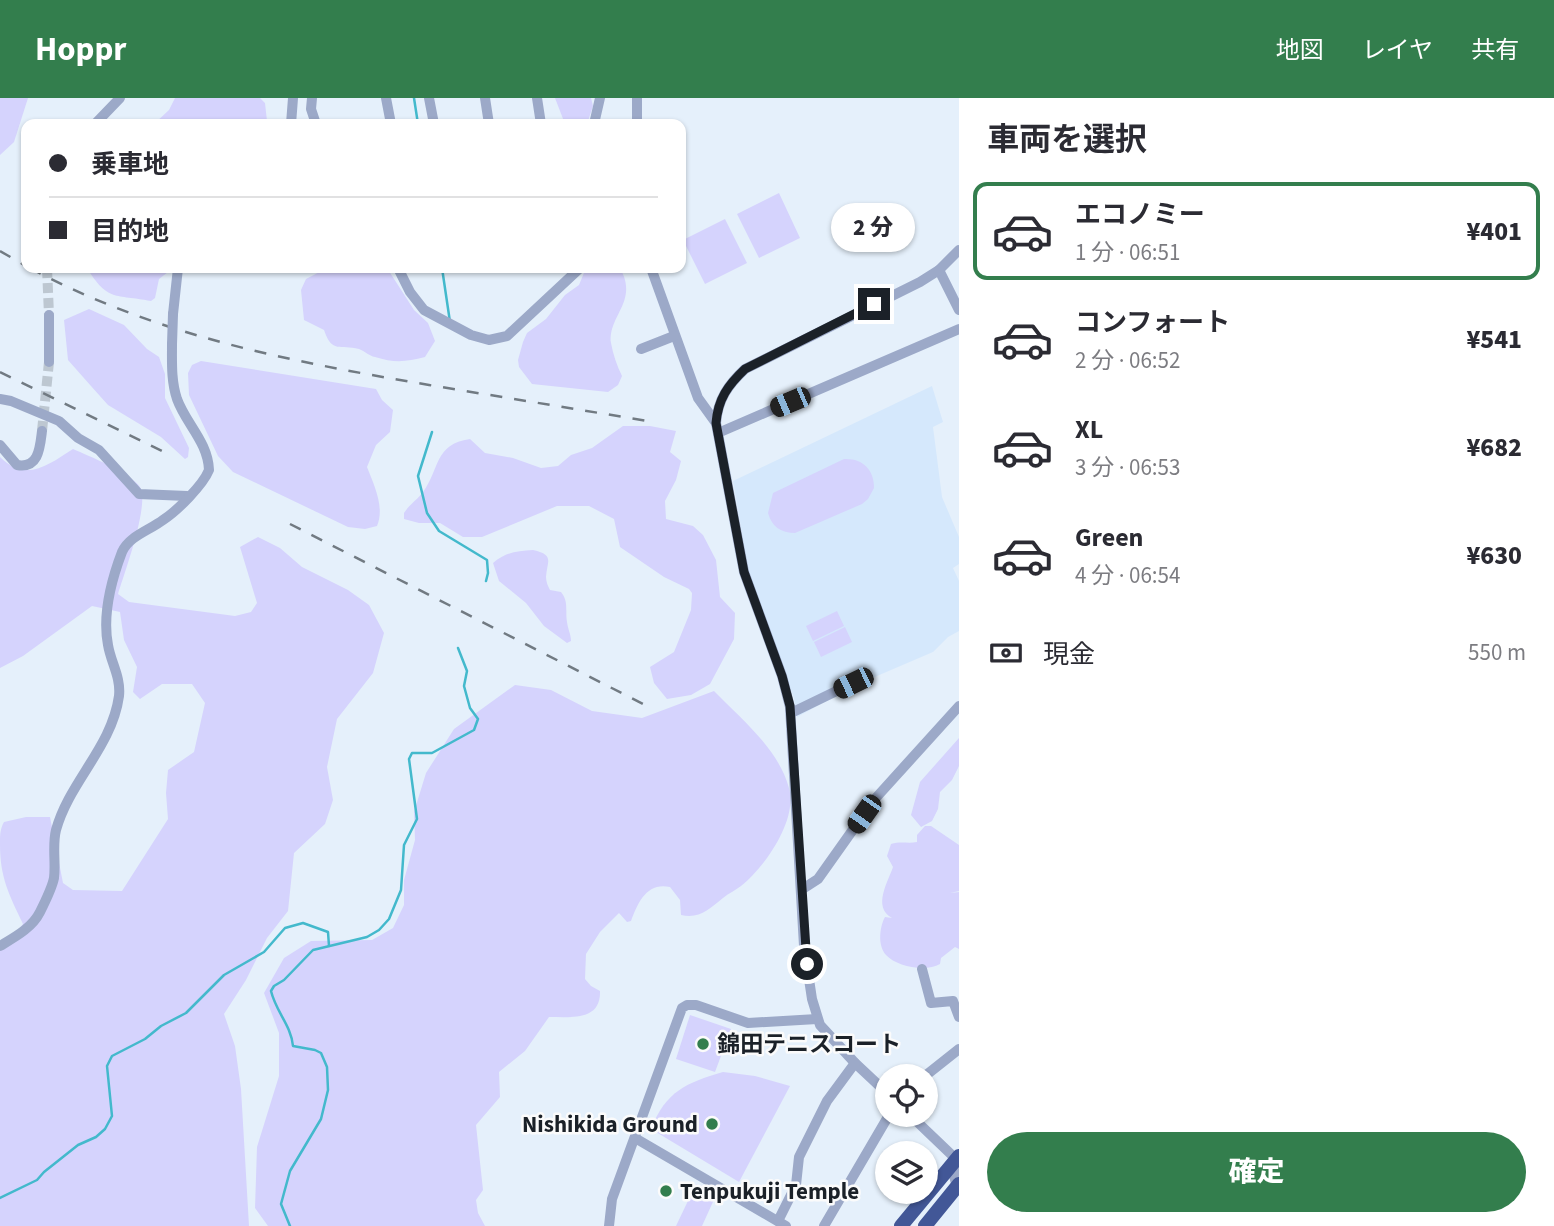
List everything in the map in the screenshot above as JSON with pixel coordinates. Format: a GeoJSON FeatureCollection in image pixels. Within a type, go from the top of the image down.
{"type":"FeatureCollection","features":[{"type":"Feature","properties":{"kind":"highway"},"geometry":{"type":"LineString","coordinates":[[901,1226],[958,1162]]}},
{"type":"Feature","properties":{"kind":"highway"},"geometry":{"type":"LineString","coordinates":[[925,1226],[958,1185]]}},
{"type":"Feature","properties":{"kind":"street"},"geometry":{"type":"LineString","coordinates":[[100,119],[120,98]]}},
{"type":"Feature","properties":{"kind":"street"},"geometry":{"type":"LineString","coordinates":[[291,119],[293,98]]}},
{"type":"Feature","properties":{"kind":"street"},"geometry":{"type":"LineString","coordinates":[[312,98],[311,109],[314,119]]}},
{"type":"Feature","properties":{"kind":"street"},"geometry":{"type":"LineString","coordinates":[[386,98],[390,119]]}},
{"type":"Feature","properties":{"kind":"street"},"geometry":{"type":"LineString","coordinates":[[429,98],[433,119]]}},
{"type":"Feature","properties":{"kind":"street"},"geometry":{"type":"LineString","coordinates":[[485,98],[488,119]]}},
{"type":"Feature","properties":{"kind":"street"},"geometry":{"type":"LineString","coordinates":[[537,98],[540,119]]}},
{"type":"Feature","properties":{"kind":"street"},"geometry":{"type":"LineString","coordinates":[[595,119],[600,98]]}},
{"type":"Feature","properties":{"kind":"street"},"geometry":{"type":"LineString","coordinates":[[637,98],[637,119]]}},
{"type":"Feature","properties":{"kind":"street"},"geometry":{"type":"LineString","coordinates":[[875,1082],[817,1019],[809,982],[801,890],[791,713],[782,676],[744,572],[717,428],[718,407],[732,382],[745,369],[920,282],[939,270],[959,250]]}},
{"type":"Feature","properties":{"kind":"street"},"geometry":{"type":"LineString","coordinates":[[939,270],[959,310]]}},
{"type":"Feature","properties":{"kind":"street"},"geometry":{"type":"LineString","coordinates":[[0,946],[30,925],[39,914],[54,878],[53,846],[62,814],[100,748],[114,716],[119,694],[117,669],[108,647],[105,625],[110,588],[124,548],[181,505],[187,496],[199,488],[209,470],[205,449],[177,401],[172,375],[173,314],[177,273]]}},
{"type":"Feature","properties":{"kind":"street"},"geometry":{"type":"LineString","coordinates":[[401,273],[418,304],[450,325],[489,340],[507,336],[575,273]]}},
{"type":"Feature","properties":{"kind":"street"},"geometry":{"type":"LineString","coordinates":[[653,273],[698,398],[717,428]]}},
{"type":"Feature","properties":{"kind":"street"},"geometry":{"type":"LineString","coordinates":[[49,316],[49,362]]}},
{"type":"Feature","properties":{"kind":"street"},"geometry":{"type":"LineString","coordinates":[[717,428],[959,329]]}},
{"type":"Feature","properties":{"kind":"street"},"geometry":{"type":"LineString","coordinates":[[641,348],[674,337]]}},
{"type":"Feature","properties":{"kind":"street"},"geometry":{"type":"LineString","coordinates":[[0,399],[59,421],[78,438],[99,450],[139,494],[187,496]]}},
{"type":"Feature","properties":{"kind":"street"},"geometry":{"type":"LineString","coordinates":[[0,445],[17,465],[30,464],[38,453],[42,431]]}},
{"type":"Feature","properties":{"kind":"street"},"geometry":{"type":"LineString","coordinates":[[791,713],[853,683]]}},
{"type":"Feature","properties":{"kind":"street"},"geometry":{"type":"LineString","coordinates":[[801,890],[818,879],[874,800],[959,706]]}},
{"type":"Feature","properties":{"kind":"street"},"geometry":{"type":"LineString","coordinates":[[922,969],[931,1003],[953,1001],[959,1017]]}},
{"type":"Feature","properties":{"kind":"street"},"geometry":{"type":"LineString","coordinates":[[609,1226],[612,1199],[682,1008],[687,1004],[696,1005],[747,1023],[817,1019]]}},
{"type":"Feature","properties":{"kind":"street"},"geometry":{"type":"LineString","coordinates":[[938,1066],[959,1049]]}},
{"type":"Feature","properties":{"kind":"street"},"geometry":{"type":"LineString","coordinates":[[635,1138],[782,1224],[796,1185],[799,1157],[827,1101],[855,1063]]}},
{"type":"Feature","properties":{"kind":"street"},"geometry":{"type":"LineString","coordinates":[[824,1226],[882,1127]]}},
{"type":"Feature","properties":{"kind":"street"},"geometry":{"type":"LineString","coordinates":[[922,1127],[958,1162],[954,1176],[958,1185]]}},
{"type":"Feature","properties":{"kind":"shaded area"},"geometry":{"type":"Polygon","coordinates":[[[0,98],[28,98],[14,142],[0,155],[0,98]]]}},
{"type":"Feature","properties":{"kind":"shaded area"},"geometry":{"type":"Polygon","coordinates":[[[175,98],[260,98],[265,103],[267,119],[159,119],[169,110],[175,98]]]}},
{"type":"Feature","properties":{"kind":"shaded area"},"geometry":{"type":"Polygon","coordinates":[[[555,98],[591,98],[593,106],[589,119],[563,119],[555,98]]]}},
{"type":"Feature","properties":{"kind":"shaded area"},"geometry":{"type":"Polygon","coordinates":[[[779,193],[800,238],[759,258],[737,214],[779,193]]]}},
{"type":"Feature","properties":{"kind":"shaded area"},"geometry":{"type":"Polygon","coordinates":[[[725,219],[747,263],[705,284],[686,246],[686,238],[725,219]]]}},
{"type":"Feature","properties":{"kind":"shaded area"},"geometry":{"type":"Polygon","coordinates":[[[90,273],[167,273],[159,279],[155,298],[151,301],[113,295],[90,273]]]}},
{"type":"Feature","properties":{"kind":"shaded area"},"geometry":{"type":"Polygon","coordinates":[[[317,273],[390,273],[414,310],[428,323],[435,341],[425,357],[406,361],[382,359],[359,349],[337,347],[330,342],[324,330],[304,320],[301,290],[306,279],[317,273]]]}},
{"type":"Feature","properties":{"kind":"shaded area"},"geometry":{"type":"Polygon","coordinates":[[[584,273],[622,273],[625,280],[625,299],[611,333],[613,351],[622,376],[618,385],[608,392],[532,384],[519,367],[518,360],[527,333],[546,319],[565,295],[579,285],[584,273]]]}},
{"type":"Feature","properties":{"kind":"shaded area"},"geometry":{"type":"Polygon","coordinates":[[[89,309],[124,325],[147,349],[159,357],[165,374],[165,398],[189,448],[188,457],[185,459],[161,437],[108,405],[68,360],[64,320],[89,309]]]}},
{"type":"Feature","properties":{"kind":"shaded area"},"geometry":{"type":"Polygon","coordinates":[[[201,361],[376,389],[382,400],[393,410],[390,432],[376,445],[367,467],[379,504],[377,526],[365,529],[348,527],[233,472],[218,456],[189,395],[188,373],[192,365],[201,361]]]}},
{"type":"Feature","properties":{"kind":"shaded area"},"geometry":{"type":"Polygon","coordinates":[[[932,386],[943,422],[933,427],[942,497],[959,537],[959,564],[953,568],[959,581],[959,631],[948,637],[933,652],[856,685],[797,717],[794,698],[751,585],[733,481],[932,386]]]}},
{"type":"Feature","properties":{"kind":"shaded area"},"geometry":{"type":"Polygon","coordinates":[[[623,426],[650,426],[676,431],[670,452],[681,461],[676,480],[665,501],[666,519],[693,526],[703,535],[716,560],[720,597],[735,613],[734,639],[710,684],[691,695],[667,699],[654,683],[650,667],[674,652],[691,610],[692,593],[620,547],[614,519],[589,506],[557,506],[482,537],[463,537],[440,523],[419,523],[404,519],[404,513],[423,492],[439,459],[450,446],[458,442],[470,439],[485,453],[513,458],[541,468],[558,466],[571,455],[592,448],[623,426]]]}},
{"type":"Feature","properties":{"kind":"shaded area"},"geometry":{"type":"Polygon","coordinates":[[[73,449],[119,471],[140,487],[142,508],[139,523],[118,594],[129,602],[235,616],[251,612],[257,603],[240,547],[258,537],[280,548],[302,567],[348,590],[369,605],[384,633],[373,673],[337,719],[327,767],[333,800],[325,824],[294,853],[288,911],[267,938],[246,980],[224,1014],[235,1046],[241,1089],[249,1226],[0,1226],[0,950],[23,924],[4,876],[0,856],[0,832],[4,822],[26,817],[50,817],[63,883],[73,890],[122,891],[168,819],[168,770],[194,752],[205,703],[192,684],[162,684],[140,699],[133,692],[137,667],[124,640],[120,612],[92,606],[23,656],[0,668],[0,457],[10,465],[28,470],[55,461],[73,449]]]}},
{"type":"Feature","properties":{"kind":"shaded area"},"geometry":{"type":"Polygon","coordinates":[[[844,459],[856,460],[866,466],[872,475],[874,488],[868,499],[795,533],[785,532],[775,525],[768,513],[773,493],[844,459]]]}},
{"type":"Feature","properties":{"kind":"shaded area"},"geometry":{"type":"Polygon","coordinates":[[[533,550],[547,557],[546,577],[550,590],[561,592],[565,599],[571,641],[567,643],[544,626],[526,603],[499,581],[493,563],[502,556],[533,550]]]}},
{"type":"Feature","properties":{"kind":"shaded area"},"geometry":{"type":"Polygon","coordinates":[[[837,611],[844,626],[813,641],[806,626],[837,611]]]}},
{"type":"Feature","properties":{"kind":"shaded area"},"geometry":{"type":"Polygon","coordinates":[[[845,627],[852,642],[821,657],[814,642],[845,627]]]}},
{"type":"Feature","properties":{"kind":"shaded area"},"geometry":{"type":"Polygon","coordinates":[[[515,685],[551,690],[592,711],[642,718],[714,691],[758,735],[784,773],[791,801],[784,828],[769,855],[750,878],[704,912],[694,916],[681,915],[680,900],[670,887],[662,886],[644,895],[631,921],[627,922],[619,913],[600,932],[586,954],[585,979],[600,991],[596,1008],[583,1015],[549,1017],[525,1051],[499,1072],[500,1097],[476,1125],[483,1190],[476,1200],[478,1213],[485,1226],[268,1226],[255,1208],[257,1147],[279,1076],[279,1033],[264,993],[284,958],[311,941],[372,940],[393,928],[404,905],[404,880],[415,840],[414,812],[426,773],[454,729],[515,685]]]}},
{"type":"Feature","properties":{"kind":"shaded area"},"geometry":{"type":"Polygon","coordinates":[[[959,738],[959,766],[952,780],[940,792],[938,809],[932,821],[921,827],[911,815],[920,782],[959,738]]]}},
{"type":"Feature","properties":{"kind":"shaded area"},"geometry":{"type":"Polygon","coordinates":[[[925,826],[931,826],[959,845],[959,891],[950,893],[959,892],[959,949],[955,947],[941,958],[940,964],[920,968],[897,963],[886,955],[880,936],[885,917],[892,918],[883,908],[882,901],[893,867],[887,856],[891,844],[917,842],[917,835],[925,826]]]}},
{"type":"Feature","properties":{"kind":"shaded area","name":"錦田テニスコート"},"geometry":{"type":"Polygon","coordinates":[[[690,1015],[731,1029],[715,1072],[676,1059],[690,1015]]]}},
{"type":"Feature","properties":{"kind":"shaded area","name":"Nishikida Ground"},"geometry":{"type":"Polygon","coordinates":[[[723,1072],[755,1076],[790,1086],[739,1182],[651,1129],[663,1106],[679,1090],[723,1072]]]}},
{"type":"Feature","properties":{"kind":"shaded area"},"geometry":{"type":"Polygon","coordinates":[[[696,1184],[717,1193],[702,1226],[676,1226],[696,1184]]]}},
{"type":"Feature","properties":{"kind":"waterway"},"geometry":{"type":"LineString","coordinates":[[414,98],[417,119]]}},
{"type":"Feature","properties":{"kind":"waterway"},"geometry":{"type":"LineString","coordinates":[[443,273],[450,322]]}},
{"type":"Feature","properties":{"kind":"waterway"},"geometry":{"type":"LineString","coordinates":[[432,432],[418,476],[427,513],[439,531],[487,560],[486,581]]}},
{"type":"Feature","properties":{"kind":"waterway"},"geometry":{"type":"LineString","coordinates":[[290,1226],[281,1204],[290,1171],[321,1119],[328,1090],[327,1067],[321,1053],[293,1046],[271,991],[313,950],[367,937],[379,930],[389,919],[401,890],[404,845],[417,819],[409,759],[412,753],[432,753],[474,730],[478,719],[470,708],[464,686],[467,671],[458,648]]}},
{"type":"Feature","properties":{"kind":"waterway"},"geometry":{"type":"LineString","coordinates":[[0,1198],[37,1180],[78,1145],[96,1137],[105,1129],[112,1116],[107,1066],[112,1056],[186,1013],[224,975],[264,952],[285,928],[303,923],[328,932],[329,946]]}},
{"type":"Feature","properties":{"kind":"tunnel"},"geometry":{"type":"LineString","coordinates":[[47,273],[49,315]]}},
{"type":"Feature","properties":{"kind":"tunnel"},"geometry":{"type":"LineString","coordinates":[[42,431],[49,362]]}},
{"type":"Feature","properties":{"kind":"railway"},"geometry":{"type":"LineString","coordinates":[[0,251],[21,263]]}},
{"type":"Feature","properties":{"kind":"railway"},"geometry":{"type":"LineString","coordinates":[[40,273],[126,312],[224,343],[377,376],[648,421]]}},
{"type":"Feature","properties":{"kind":"railway"},"geometry":{"type":"LineString","coordinates":[[0,372],[164,452]]}},
{"type":"Feature","properties":{"kind":"railway"},"geometry":{"type":"LineString","coordinates":[[290,524],[649,707]]}},
{"type":"Feature","properties":{"kind":"place","name":"錦田テニスコート"},"geometry":{"type":"Point","coordinates":[703,1044]}},
{"type":"Feature","properties":{"kind":"place","name":"Nishikida Ground"},"geometry":{"type":"Point","coordinates":[712,1124]}},
{"type":"Feature","properties":{"kind":"place","name":"Tenpukuji Temple"},"geometry":{"type":"Point","coordinates":[666,1191]}},
{"type":"Feature","properties":{"kind":"route"},"geometry":{"type":"LineString","coordinates":[[807,964],[790,706],[782,676],[744,572],[716,423],[723,395],[745,369],[874,304]]}}]}
